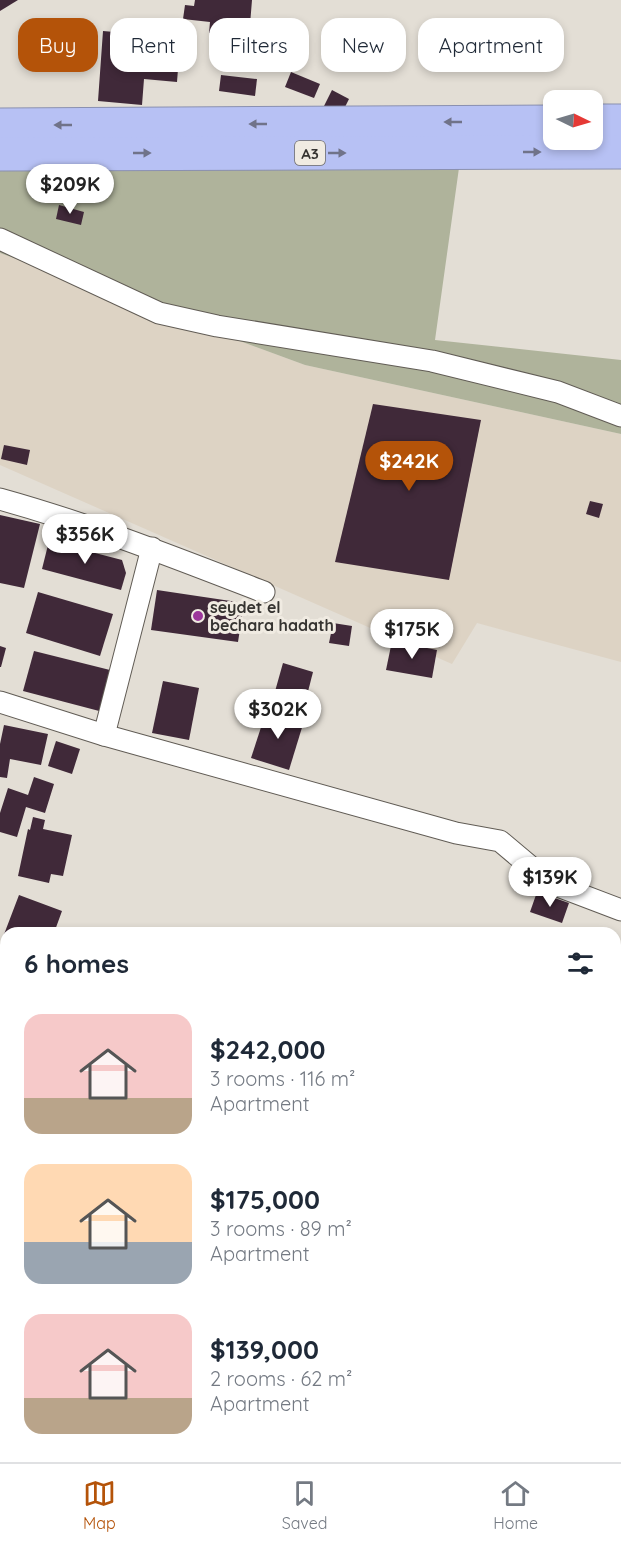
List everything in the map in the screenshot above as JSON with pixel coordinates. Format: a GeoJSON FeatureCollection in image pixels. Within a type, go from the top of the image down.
{"type":"FeatureCollection","features":[{"type":"Feature","properties":{"kind":"highway"},"geometry":{"type":"LineString","coordinates":[[603,122],[621,121]]}},
{"type":"Feature","properties":{"kind":"highway","name":"A3"},"geometry":{"type":"LineString","coordinates":[[0,125],[543,122]]}},
{"type":"Feature","properties":{"kind":"highway","name":"A3"},"geometry":{"type":"LineString","coordinates":[[0,154],[621,152]]}},
{"type":"Feature","properties":{"kind":"street"},"geometry":{"type":"LineString","coordinates":[[0,239],[159,313],[206,324],[432,361],[558,392],[621,416]]}},
{"type":"Feature","properties":{"kind":"street"},"geometry":{"type":"LineString","coordinates":[[0,499],[88,525],[264,592]]}},
{"type":"Feature","properties":{"kind":"street"},"geometry":{"type":"LineString","coordinates":[[104,735],[152,548]]}},
{"type":"Feature","properties":{"kind":"street"},"geometry":{"type":"LineString","coordinates":[[0,702],[104,735],[456,833],[500,841],[550,883],[621,910]]}},
{"type":"Feature","properties":{"kind":"shaded area"},"geometry":{"type":"Polygon","coordinates":[[[0,253],[305,365],[621,434],[621,662],[477,623],[452,664],[0,465],[0,253]]]}},
{"type":"Feature","properties":{"kind":"green space"},"geometry":{"type":"Polygon","coordinates":[[[464,132],[435,340],[621,360],[621,434],[305,365],[0,253],[0,135],[464,132]]]}},
{"type":"Feature","properties":{"kind":"building"},"geometry":{"type":"Polygon","coordinates":[[[0,0],[18,0],[0,11],[0,0]]]}},
{"type":"Feature","properties":{"kind":"building"},"geometry":{"type":"Polygon","coordinates":[[[195,0],[252,0],[251,18],[209,18],[209,22],[197,21],[197,18],[183,18],[185,5],[194,6],[195,0]]]}},
{"type":"Feature","properties":{"kind":"building"},"geometry":{"type":"Polygon","coordinates":[[[103,31],[110,32],[110,72],[178,72],[177,82],[144,79],[142,105],[98,101],[103,31]]]}},
{"type":"Feature","properties":{"kind":"building"},"geometry":{"type":"Polygon","coordinates":[[[291,72],[320,84],[314,98],[285,87],[291,72]]]}},
{"type":"Feature","properties":{"kind":"building"},"geometry":{"type":"Polygon","coordinates":[[[221,75],[257,79],[255,96],[219,91],[221,75]]]}},
{"type":"Feature","properties":{"kind":"building"},"geometry":{"type":"Polygon","coordinates":[[[332,90],[349,99],[341,115],[324,106],[332,90]]]}},
{"type":"Feature","properties":{"kind":"building"},"geometry":{"type":"Polygon","coordinates":[[[59,205],[84,212],[81,225],[56,219],[59,205]]]}},
{"type":"Feature","properties":{"kind":"building"},"geometry":{"type":"Polygon","coordinates":[[[373,404],[481,420],[449,580],[335,562],[373,404]]]}},
{"type":"Feature","properties":{"kind":"building"},"geometry":{"type":"Polygon","coordinates":[[[4,445],[30,450],[27,465],[1,459],[4,445]]]}},
{"type":"Feature","properties":{"kind":"building"},"geometry":{"type":"Polygon","coordinates":[[[590,501],[603,504],[599,518],[586,514],[590,501]]]}},
{"type":"Feature","properties":{"kind":"building"},"geometry":{"type":"Polygon","coordinates":[[[0,515],[40,524],[24,588],[0,583],[0,515]]]}},
{"type":"Feature","properties":{"kind":"building"},"geometry":{"type":"Polygon","coordinates":[[[49,541],[122,560],[126,573],[121,590],[42,569],[49,541]]]}},
{"type":"Feature","properties":{"kind":"building","name":"seydet el bechara hadath"},"geometry":{"type":"Polygon","coordinates":[[[157,590],[244,603],[238,642],[151,630],[157,590]]]}},
{"type":"Feature","properties":{"kind":"building"},"geometry":{"type":"Polygon","coordinates":[[[38,592],[113,614],[100,656],[26,633],[38,592]]]}},
{"type":"Feature","properties":{"kind":"building"},"geometry":{"type":"Polygon","coordinates":[[[333,623],[352,626],[349,646],[329,643],[333,623]]]}},
{"type":"Feature","properties":{"kind":"building"},"geometry":{"type":"Polygon","coordinates":[[[392,641],[437,650],[432,678],[386,670],[392,641]]]}},
{"type":"Feature","properties":{"kind":"building"},"geometry":{"type":"Polygon","coordinates":[[[0,646],[6,648],[1,667],[0,667],[0,646]]]}},
{"type":"Feature","properties":{"kind":"building"},"geometry":{"type":"Polygon","coordinates":[[[34,651],[114,671],[103,712],[23,691],[34,651]]]}},
{"type":"Feature","properties":{"kind":"building"},"geometry":{"type":"Polygon","coordinates":[[[283,663],[313,672],[303,711],[272,702],[283,663]]]}},
{"type":"Feature","properties":{"kind":"building"},"geometry":{"type":"Polygon","coordinates":[[[163,681],[199,688],[189,740],[152,733],[163,681]]]}},
{"type":"Feature","properties":{"kind":"building"},"geometry":{"type":"Polygon","coordinates":[[[267,709],[304,721],[289,770],[251,758],[267,709]]]}},
{"type":"Feature","properties":{"kind":"building"},"geometry":{"type":"Polygon","coordinates":[[[4,725],[48,734],[41,765],[10,759],[7,778],[0,777],[0,744],[4,725]]]}},
{"type":"Feature","properties":{"kind":"building"},"geometry":{"type":"Polygon","coordinates":[[[56,741],[80,749],[72,774],[48,766],[56,741]]]}},
{"type":"Feature","properties":{"kind":"building"},"geometry":{"type":"Polygon","coordinates":[[[34,777],[54,784],[45,813],[26,807],[17,837],[0,832],[0,813],[8,788],[28,795],[34,777]]]}},
{"type":"Feature","properties":{"kind":"building"},"geometry":{"type":"Polygon","coordinates":[[[33,817],[45,820],[43,829],[72,835],[63,876],[51,874],[49,883],[18,876],[28,829],[30,830],[33,817]]]}},
{"type":"Feature","properties":{"kind":"building"},"geometry":{"type":"Polygon","coordinates":[[[537,892],[569,903],[562,923],[530,912],[537,892]]]}},
{"type":"Feature","properties":{"kind":"building"},"geometry":{"type":"Polygon","coordinates":[[[19,895],[62,911],[56,927],[7,927],[19,895]]]}},
{"type":"Feature","properties":{"kind":"place","name":"seydet el bechara hadath"},"geometry":{"type":"Point","coordinates":[198,616]}}]}
